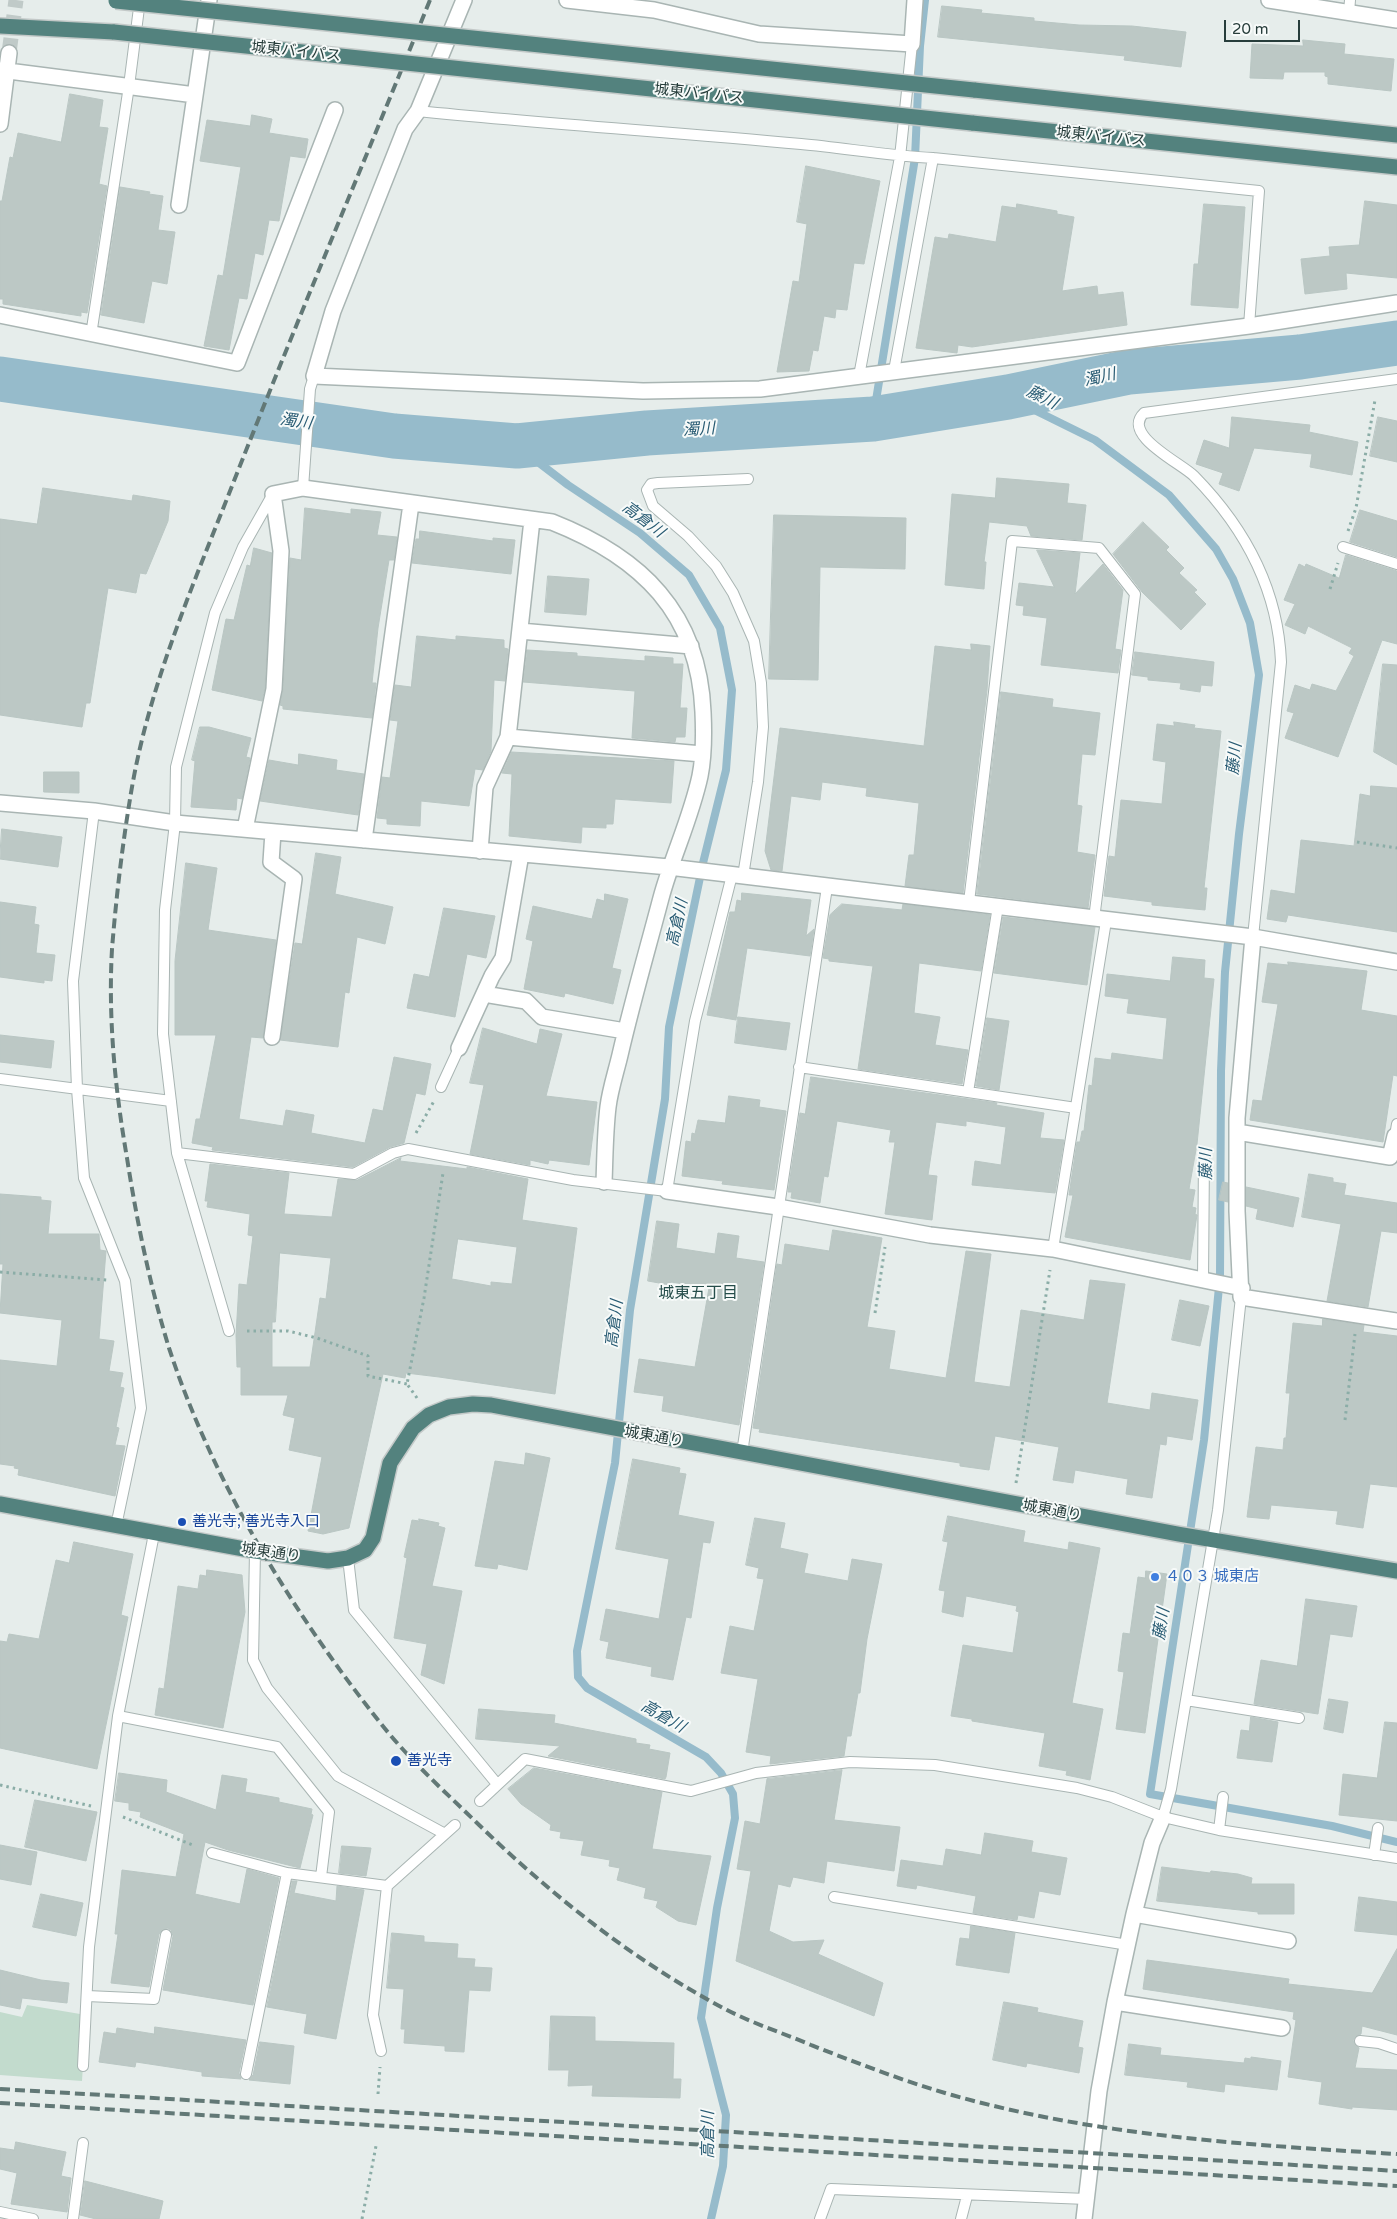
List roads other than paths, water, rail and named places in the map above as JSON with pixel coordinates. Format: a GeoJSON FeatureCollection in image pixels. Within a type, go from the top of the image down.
{"type":"FeatureCollection","features":[{"type":"Feature","properties":{"kind":"highway"},"geometry":{"type":"LineString","coordinates":[[113,0],[1397,135]]}},
{"type":"Feature","properties":{"kind":"highway","name":"城東バイパス"},"geometry":{"type":"LineString","coordinates":[[0,26],[114,32],[1397,167]]}},
{"type":"Feature","properties":{"kind":"highway","name":"城東通り"},"geometry":{"type":"LineString","coordinates":[[0,1504],[154,1534],[255,1551],[328,1561],[348,1558],[365,1550],[373,1538],[390,1463],[413,1428],[429,1415],[449,1407],[472,1404],[491,1405],[1178,1534],[1397,1571]]}},
{"type":"Feature","properties":{"kind":"street"},"geometry":{"type":"LineString","coordinates":[[179,205],[209,0]]}},
{"type":"Feature","properties":{"kind":"street"},"geometry":{"type":"LineString","coordinates":[[464,0],[418,111],[405,129],[333,310],[312,382],[643,392],[760,389],[1249,326],[1397,303]]}},
{"type":"Feature","properties":{"kind":"street"},"geometry":{"type":"LineString","coordinates":[[567,0],[654,10],[759,34],[912,44],[915,0]]}},
{"type":"Feature","properties":{"kind":"street"},"geometry":{"type":"LineString","coordinates":[[1270,0],[1349,6],[1397,20]]}},
{"type":"Feature","properties":{"kind":"street"},"geometry":{"type":"LineString","coordinates":[[0,124],[4,70],[10,53]]}},
{"type":"Feature","properties":{"kind":"street"},"geometry":{"type":"LineString","coordinates":[[4,70],[195,94]]}},
{"type":"Feature","properties":{"kind":"street"},"geometry":{"type":"LineString","coordinates":[[0,315],[91,335],[237,363],[335,110]]}},
{"type":"Feature","properties":{"kind":"street"},"geometry":{"type":"LineString","coordinates":[[246,829],[274,689],[281,551],[273,494],[303,484],[411,504],[552,522],[575,531],[642,574],[674,612],[691,646],[697,663],[702,691],[702,754],[700,775],[687,821],[669,867],[608,1106],[604,1182]]}},
{"type":"Feature","properties":{"kind":"street"},"geometry":{"type":"LineString","coordinates":[[364,840],[411,504]]}},
{"type":"Feature","properties":{"kind":"street"},"geometry":{"type":"LineString","coordinates":[[480,851],[485,787],[508,737],[532,520]]}},
{"type":"Feature","properties":{"kind":"street"},"geometry":{"type":"LineString","coordinates":[[520,631],[691,646]]}},
{"type":"Feature","properties":{"kind":"street"},"geometry":{"type":"LineString","coordinates":[[508,737],[702,754]]}},
{"type":"Feature","properties":{"kind":"street"},"geometry":{"type":"LineString","coordinates":[[0,803],[94,811],[175,823],[669,867],[1249,937],[1397,962]]}},
{"type":"Feature","properties":{"kind":"street"},"geometry":{"type":"LineString","coordinates":[[272,1037],[294,879],[271,862],[273,832]]}},
{"type":"Feature","properties":{"kind":"street"},"geometry":{"type":"LineString","coordinates":[[459,1048],[484,994],[504,958],[521,854]]}},
{"type":"Feature","properties":{"kind":"street"},"geometry":{"type":"LineString","coordinates":[[1240,1290],[1237,1132],[1249,937]]}},
{"type":"Feature","properties":{"kind":"street"},"geometry":{"type":"LineString","coordinates":[[484,994],[526,1001],[542,1017],[626,1031]]}},
{"type":"Feature","properties":{"kind":"street"},"geometry":{"type":"LineString","coordinates":[[1237,1132],[1390,1157],[1396,1130]]}},
{"type":"Feature","properties":{"kind":"street"},"geometry":{"type":"LineString","coordinates":[[667,1191],[778,1207],[930,1235],[1054,1249],[1357,1315],[1397,1321]]}},
{"type":"Feature","properties":{"kind":"street"},"geometry":{"type":"LineString","coordinates":[[1084,2219],[1099,2092],[1116,2002],[1134,1914],[1152,1843],[1165,1812]]}},
{"type":"Feature","properties":{"kind":"street"},"geometry":{"type":"LineString","coordinates":[[1134,1914],[1288,1941]]}},
{"type":"Feature","properties":{"kind":"street"},"geometry":{"type":"LineString","coordinates":[[1116,2002],[1282,2028]]}},
{"type":"Feature","properties":{"kind":"lane"},"geometry":{"type":"LineString","coordinates":[[91,335],[129,86],[140,0]]}},
{"type":"Feature","properties":{"kind":"lane"},"geometry":{"type":"LineString","coordinates":[[863,375],[903,157],[912,44]]}},
{"type":"Feature","properties":{"kind":"lane"},"geometry":{"type":"LineString","coordinates":[[418,111],[527,122],[802,144],[903,157],[1259,191],[1249,326]]}},
{"type":"Feature","properties":{"kind":"lane"},"geometry":{"type":"LineString","coordinates":[[891,372],[929,158]]}},
{"type":"Feature","properties":{"kind":"lane"},"geometry":{"type":"LineString","coordinates":[[1249,937],[1281,662],[1280,639],[1262,573],[1242,534],[1226,511],[1192,475],[1143,438],[1138,424],[1139,418],[1144,414],[1397,379]]}},
{"type":"Feature","properties":{"kind":"lane"},"geometry":{"type":"LineString","coordinates":[[303,484],[312,382]]}},
{"type":"Feature","properties":{"kind":"lane"},"geometry":{"type":"LineString","coordinates":[[177,1152],[354,1174],[393,1153],[408,1150],[574,1180],[604,1182],[667,1191],[695,1021],[758,782],[763,728],[761,683],[754,642],[733,594],[716,566],[688,536],[653,506],[647,490],[651,484],[658,482],[748,479]]}},
{"type":"Feature","properties":{"kind":"lane"},"geometry":{"type":"LineString","coordinates":[[229,1331],[177,1152],[163,1034],[165,910],[175,823],[176,767],[215,613],[243,547],[273,494]]}},
{"type":"Feature","properties":{"kind":"lane"},"geometry":{"type":"LineString","coordinates":[[969,902],[1012,541],[1099,548],[1135,594],[1100,920],[1076,1108],[1054,1249]]}},
{"type":"Feature","properties":{"kind":"lane"},"geometry":{"type":"LineString","coordinates":[[1343,547],[1397,564]]}},
{"type":"Feature","properties":{"kind":"lane"},"geometry":{"type":"LineString","coordinates":[[94,811],[73,982],[77,1089],[84,1178],[125,1281],[141,1408],[116,1526]]}},
{"type":"Feature","properties":{"kind":"lane"},"geometry":{"type":"LineString","coordinates":[[742,1453],[827,886]]}},
{"type":"Feature","properties":{"kind":"lane"},"geometry":{"type":"LineString","coordinates":[[968,1092],[998,906]]}},
{"type":"Feature","properties":{"kind":"lane"},"geometry":{"type":"LineString","coordinates":[[441,1087],[459,1048]]}},
{"type":"Feature","properties":{"kind":"lane"},"geometry":{"type":"LineString","coordinates":[[799,1067],[1076,1108]]}},
{"type":"Feature","properties":{"kind":"lane"},"geometry":{"type":"LineString","coordinates":[[0,1079],[171,1100]]}},
{"type":"Feature","properties":{"kind":"lane"},"geometry":{"type":"LineString","coordinates":[[1203,1280],[1204,1156]]}},
{"type":"Feature","properties":{"kind":"lane"},"geometry":{"type":"LineString","coordinates":[[1165,1812],[1171,1789],[1186,1700],[1240,1290]]}},
{"type":"Feature","properties":{"kind":"lane"},"geometry":{"type":"LineString","coordinates":[[83,2066],[90,1947],[118,1716],[154,1534]]}},
{"type":"Feature","properties":{"kind":"lane"},"geometry":{"type":"LineString","coordinates":[[255,1551],[253,1660],[267,1688],[338,1776],[445,1834]]}},
{"type":"Feature","properties":{"kind":"lane"},"geometry":{"type":"LineString","coordinates":[[348,1558],[354,1610],[497,1784]]}},
{"type":"Feature","properties":{"kind":"lane"},"geometry":{"type":"LineString","coordinates":[[1186,1700],[1299,1718]]}},
{"type":"Feature","properties":{"kind":"lane"},"geometry":{"type":"LineString","coordinates":[[118,1716],[276,1747],[329,1812],[321,1877]]}},
{"type":"Feature","properties":{"kind":"lane"},"geometry":{"type":"LineString","coordinates":[[480,1801],[525,1759],[691,1791],[756,1773],[850,1762],[935,1764],[1077,1788],[1220,1825],[1375,1851],[1397,1858]]}},
{"type":"Feature","properties":{"kind":"lane"},"geometry":{"type":"LineString","coordinates":[[1220,1825],[1223,1797]]}},
{"type":"Feature","properties":{"kind":"lane"},"geometry":{"type":"LineString","coordinates":[[381,2051],[373,2015],[387,1886],[455,1825]]}},
{"type":"Feature","properties":{"kind":"lane"},"geometry":{"type":"LineString","coordinates":[[1375,1851],[1378,1828]]}},
{"type":"Feature","properties":{"kind":"lane"},"geometry":{"type":"LineString","coordinates":[[212,1853],[288,1873],[387,1886]]}},
{"type":"Feature","properties":{"kind":"lane"},"geometry":{"type":"LineString","coordinates":[[246,2074],[288,1873]]}},
{"type":"Feature","properties":{"kind":"lane"},"geometry":{"type":"LineString","coordinates":[[834,1897],[1128,1945]]}},
{"type":"Feature","properties":{"kind":"lane"},"geometry":{"type":"LineString","coordinates":[[87,1996],[154,1999],[166,1935]]}},
{"type":"Feature","properties":{"kind":"lane"},"geometry":{"type":"LineString","coordinates":[[1360,2041],[1379,2043],[1397,2049]]}},
{"type":"Feature","properties":{"kind":"lane"},"geometry":{"type":"LineString","coordinates":[[73,2219],[82,2143]]}},
{"type":"Feature","properties":{"kind":"lane"},"geometry":{"type":"LineString","coordinates":[[820,2219],[831,2189],[967,2196],[1087,2199]]}},
{"type":"Feature","properties":{"kind":"lane"},"geometry":{"type":"LineString","coordinates":[[962,2219],[967,2196]]}},
{"type":"Feature","properties":{"kind":"lane"},"geometry":{"type":"LineString","coordinates":[[0,2212],[33,2219]]}},
{"type":"Feature","properties":{"kind":"waterway"},"geometry":{"type":"LineString","coordinates":[[873,419],[915,158],[920,46],[925,0]]}},
{"type":"Feature","properties":{"kind":"waterway","name":"濁川"},"geometry":{"type":"LineString","coordinates":[[0,379],[394,436],[517,446],[647,433],[873,419],[1008,397],[1129,372],[1300,357],[1397,343]]}},
{"type":"Feature","properties":{"kind":"waterway","name":"藤川"},"geometry":{"type":"LineString","coordinates":[[1008,397],[1095,440],[1169,495],[1216,549],[1233,579],[1250,623],[1259,675],[1239,834],[1225,972],[1221,1071],[1220,1277],[1204,1440],[1150,1794],[1332,1826],[1397,1842]]}},
{"type":"Feature","properties":{"kind":"waterway","name":"高倉川"},"geometry":{"type":"LineString","coordinates":[[517,446],[568,485],[640,533],[689,575],[720,628],[732,690],[726,770],[703,863],[669,1027],[665,1099],[630,1310],[615,1463],[577,1651],[578,1677],[587,1688],[706,1757],[721,1773],[733,1794],[735,1818],[717,1908],[701,2018],[726,2115],[723,2166],[711,2219]]}},
{"type":"Feature","properties":{"kind":"tunnel"},"geometry":{"type":"LineString","coordinates":[[9,53],[16,0]]}},
{"type":"Feature","properties":{"kind":"railway"},"geometry":{"type":"LineString","coordinates":[[430,0],[281,364],[172,640],[147,718],[127,817],[115,911],[111,975],[112,1027],[119,1106],[135,1206],[156,1301],[169,1348],[208,1448],[259,1546],[288,1593],[349,1683],[404,1751],[504,1849],[564,1900],[627,1948],[693,1991],[748,2020],[863,2065],[934,2090],[1007,2109],[1117,2129],[1173,2136],[1285,2147],[1397,2154]]}},
{"type":"Feature","properties":{"kind":"railway"},"geometry":{"type":"LineString","coordinates":[[0,2089],[1397,2171]]}},
{"type":"Feature","properties":{"kind":"railway"},"geometry":{"type":"LineString","coordinates":[[0,2103],[1397,2186]]}},
{"type":"Feature","properties":{"kind":"place","name":"善光寺; 善光寺入口"},"geometry":{"type":"Point","coordinates":[182,1522]}},
{"type":"Feature","properties":{"kind":"place","name":"４０３ 城東店"},"geometry":{"type":"Point","coordinates":[1155,1577]}},
{"type":"Feature","properties":{"kind":"place","name":"善光寺"},"geometry":{"type":"Point","coordinates":[396,1761]}},
{"type":"Feature","properties":{"kind":"district","name":"城東五丁目"},"geometry":{"type":"Point","coordinates":[698,1294]}}]}
